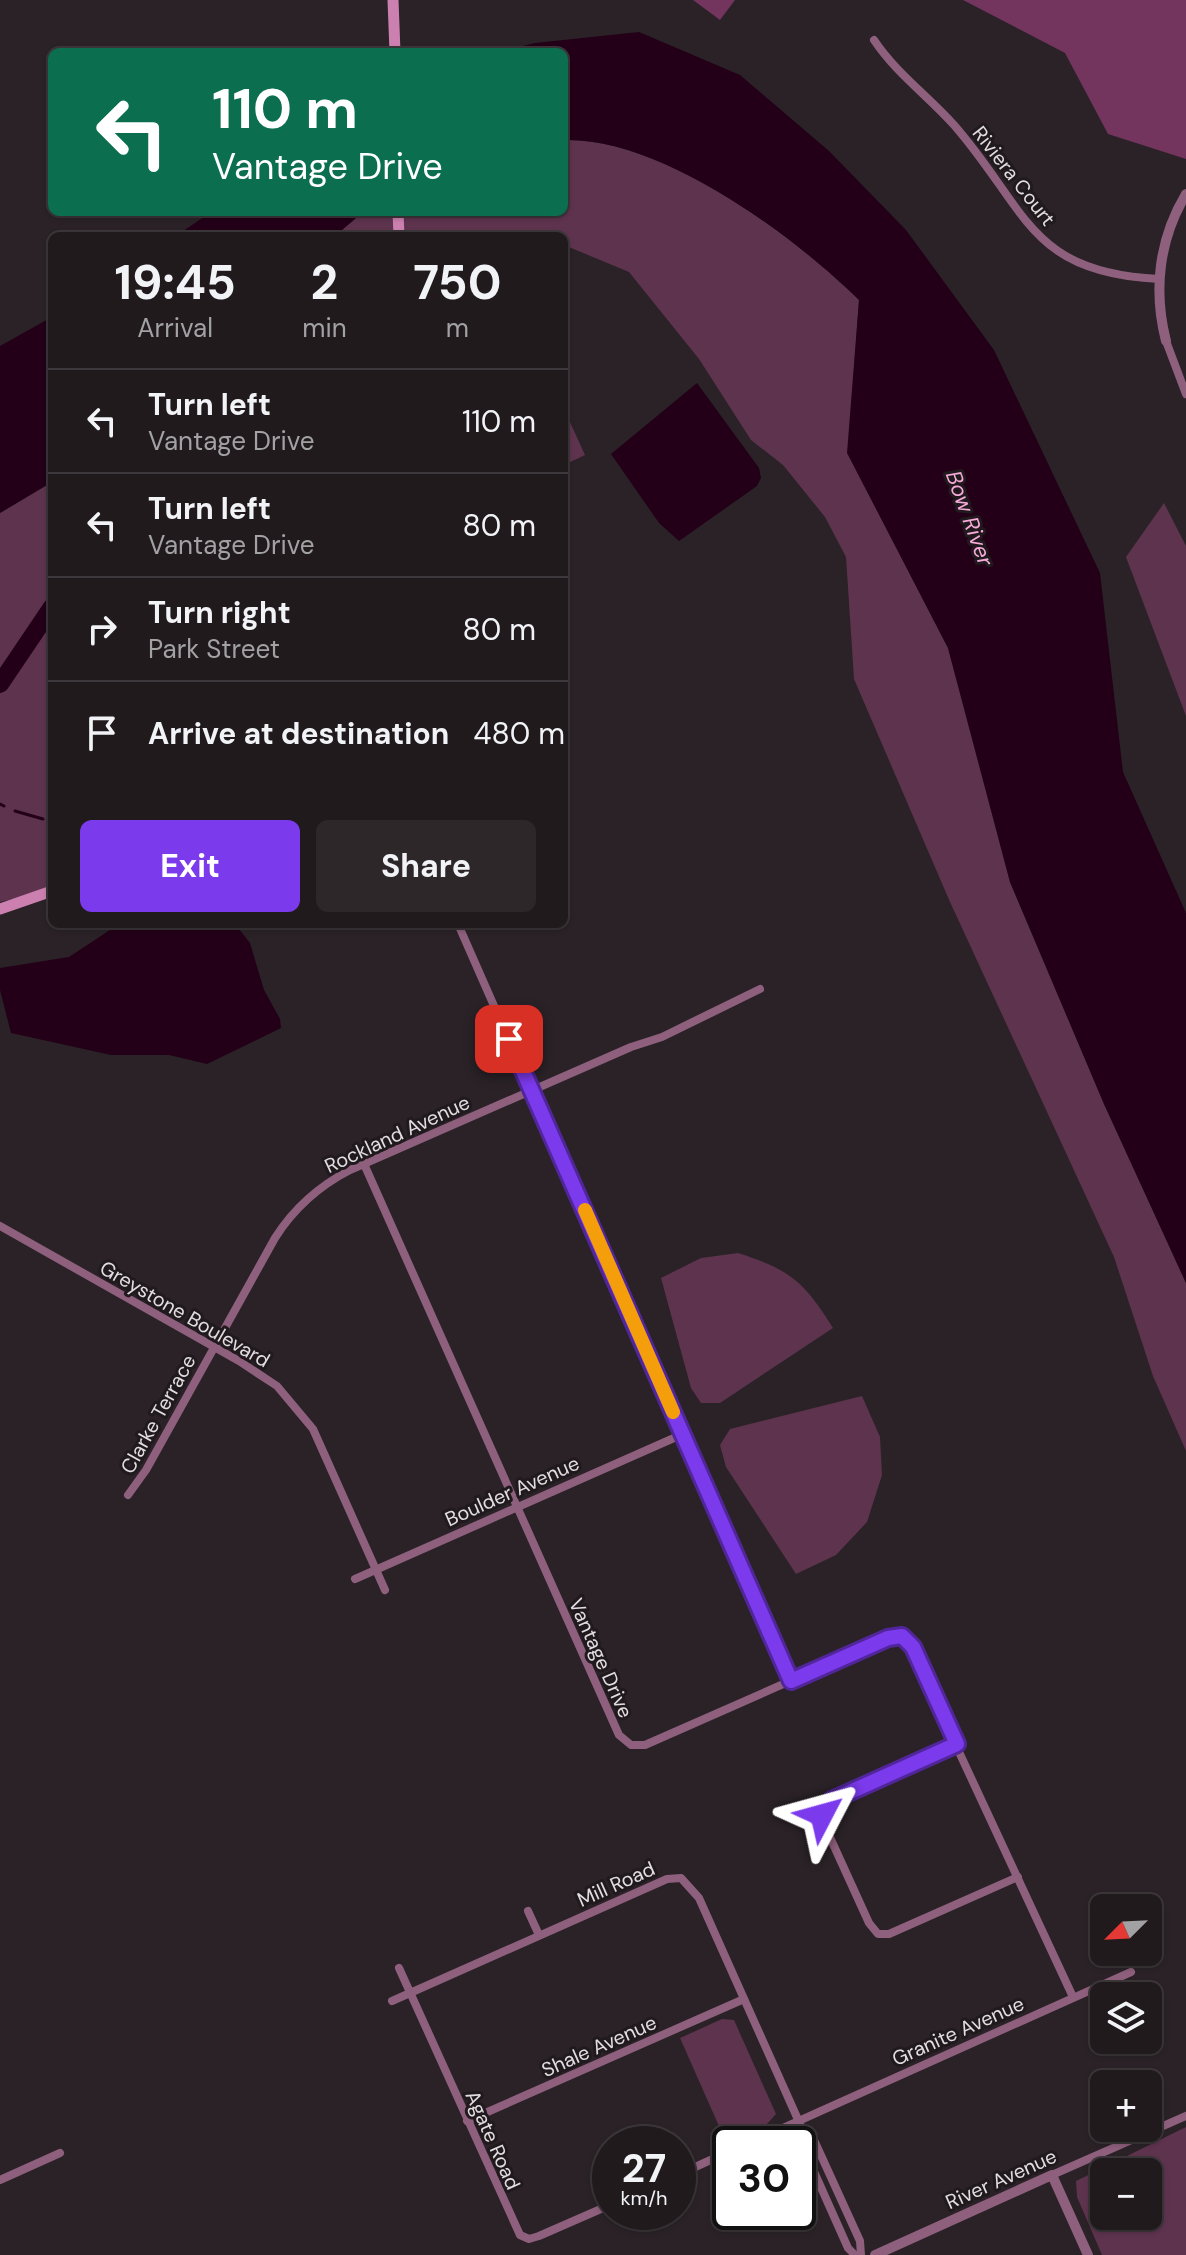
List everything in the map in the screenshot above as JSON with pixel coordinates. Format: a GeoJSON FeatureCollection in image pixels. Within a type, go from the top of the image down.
{"type":"FeatureCollection","features":[{"type":"Feature","properties":{"kind":"main road"},"geometry":{"type":"LineString","coordinates":[[393,0],[395,48]]}},
{"type":"Feature","properties":{"kind":"main road"},"geometry":{"type":"LineString","coordinates":[[0,909],[48,892]]}},
{"type":"Feature","properties":{"kind":"street","name":"Riviera Court"},"geometry":{"type":"LineString","coordinates":[[874,40],[894,68],[958,130],[1047,245],[1072,262],[1094,271],[1159,279]]}},
{"type":"Feature","properties":{"kind":"street"},"geometry":{"type":"LineString","coordinates":[[1186,194],[1167,235],[1159,279],[1166,341],[1186,394]]}},
{"type":"Feature","properties":{"kind":"street"},"geometry":{"type":"LineString","coordinates":[[460,928],[791,1681]]}},
{"type":"Feature","properties":{"kind":"street","name":"Rockland Avenue"},"geometry":{"type":"LineString","coordinates":[[213,1347],[289,1218],[320,1188],[364,1164],[662,1037],[760,989]]}},
{"type":"Feature","properties":{"kind":"street","name":"Vantage Drive"},"geometry":{"type":"LineString","coordinates":[[364,1164],[613,1727],[625,1742],[645,1745],[888,1638],[902,1636],[913,1647],[1073,1997]]}},
{"type":"Feature","properties":{"kind":"street","name":"Greystone Boulevard"},"geometry":{"type":"LineString","coordinates":[[0,1226],[277,1386],[305,1417],[321,1445],[385,1590]]}},
{"type":"Feature","properties":{"kind":"street","name":"Clarke Terrace"},"geometry":{"type":"LineString","coordinates":[[128,1495],[146,1470],[213,1347]]}},
{"type":"Feature","properties":{"kind":"street","name":"Boulder Avenue"},"geometry":{"type":"LineString","coordinates":[[355,1579],[683,1434]]}},
{"type":"Feature","properties":{"kind":"street"},"geometry":{"type":"LineString","coordinates":[[957,1744],[832,1800],[825,1808],[823,1822],[855,1894],[872,1929],[883,1935],[1018,1877]]}},
{"type":"Feature","properties":{"kind":"street","name":"Mill Road"},"geometry":{"type":"LineString","coordinates":[[392,2001],[667,1879],[681,1878],[699,1898],[800,2126]]}},
{"type":"Feature","properties":{"kind":"street"},"geometry":{"type":"LineString","coordinates":[[528,1911],[539,1935]]}},
{"type":"Feature","properties":{"kind":"street","name":"Agate Road"},"geometry":{"type":"LineString","coordinates":[[399,1968],[513,2225],[525,2238],[539,2236],[592,2213]]}},
{"type":"Feature","properties":{"kind":"street","name":"Granite Avenue"},"geometry":{"type":"LineString","coordinates":[[798,2121],[1131,1972]]}},
{"type":"Feature","properties":{"kind":"street","name":"Shale Avenue"},"geometry":{"type":"LineString","coordinates":[[467,2121],[744,1999]]}},
{"type":"Feature","properties":{"kind":"street","name":"River Avenue"},"geometry":{"type":"LineString","coordinates":[[875,2255],[1186,2116]]}},
{"type":"Feature","properties":{"kind":"street"},"geometry":{"type":"LineString","coordinates":[[787,2126],[798,2121]]}},
{"type":"Feature","properties":{"kind":"street","name":"Mill Road"},"geometry":{"type":"LineString","coordinates":[[816,2144],[859,2239],[858,2255]]}},
{"type":"Feature","properties":{"kind":"street"},"geometry":{"type":"LineString","coordinates":[[0,2180],[60,2153]]}},
{"type":"Feature","properties":{"kind":"street"},"geometry":{"type":"LineString","coordinates":[[1052,2175],[1088,2255]]}},
{"type":"Feature","properties":{"kind":"street","name":"Mill Road"},"geometry":{"type":"LineString","coordinates":[[816,2176],[848,2248],[858,2255]]}},
{"type":"Feature","properties":{"kind":"shaded area"},"geometry":{"type":"Polygon","coordinates":[[[693,0],[735,0],[720,20],[693,0]]]}},
{"type":"Feature","properties":{"kind":"shaded area"},"geometry":{"type":"Polygon","coordinates":[[[963,0],[1186,0],[1186,159],[1108,134],[1065,53],[963,0]]]}},
{"type":"Feature","properties":{"kind":"shaded area"},"geometry":{"type":"Polygon","coordinates":[[[568,140],[602,143],[683,172],[723,194],[799,247],[859,300],[848,453],[948,648],[1010,882],[1104,1104],[1186,1283],[1186,1451],[1153,1376],[1114,1257],[950,902],[854,679],[846,557],[825,517],[783,465],[751,440],[699,359],[629,272],[568,247],[568,232],[340,232],[358,216],[568,216],[568,140]]]}},
{"type":"Feature","properties":{"kind":"shaded area"},"geometry":{"type":"Polygon","coordinates":[[[568,418],[585,455],[568,463],[568,418]]]}},
{"type":"Feature","properties":{"kind":"shaded area"},"geometry":{"type":"Polygon","coordinates":[[[48,484],[48,891],[0,902],[0,513],[48,484]]]}},
{"type":"Feature","properties":{"kind":"shaded area"},"geometry":{"type":"Polygon","coordinates":[[[1164,503],[1186,546],[1186,716],[1126,557],[1164,503]]]}},
{"type":"Feature","properties":{"kind":"shaded area"},"geometry":{"type":"Polygon","coordinates":[[[738,1253],[784,1272],[813,1299],[833,1328],[720,1403],[701,1403],[691,1388],[661,1278],[701,1258],[738,1253]]]}},
{"type":"Feature","properties":{"kind":"shaded area"},"geometry":{"type":"Polygon","coordinates":[[[862,1396],[880,1437],[882,1475],[867,1522],[836,1555],[796,1574],[726,1467],[720,1445],[730,1429],[862,1396]]]}},
{"type":"Feature","properties":{"kind":"shaded area"},"geometry":{"type":"Polygon","coordinates":[[[722,2019],[734,2020],[776,2114],[762,2126],[719,2126],[680,2038],[722,2019]]]}},
{"type":"Feature","properties":{"kind":"shaded area"},"geometry":{"type":"Polygon","coordinates":[[[1186,2127],[1186,2255],[1102,2255],[1091,2230],[1162,2230],[1162,2158],[1123,2158],[1155,2142],[1162,2142],[1162,2139],[1186,2127]]]}},
{"type":"Feature","properties":{"kind":"shaded area"},"geometry":{"type":"Polygon","coordinates":[[[1090,2174],[1090,2227],[1077,2197],[1076,2181],[1090,2174]]]}},
{"type":"Feature","properties":{"kind":"water","name":"Bow River"},"geometry":{"type":"Polygon","coordinates":[[[639,32],[740,75],[829,151],[906,230],[994,350],[1100,573],[1123,772],[1186,913],[1186,1283],[1104,1104],[1010,882],[948,648],[847,453],[859,300],[799,247],[723,194],[641,155],[602,143],[568,140],[568,48],[515,48],[639,32]]]}},
{"type":"Feature","properties":{"kind":"water"},"geometry":{"type":"Polygon","coordinates":[[[205,216],[358,216],[340,232],[182,232],[205,216]]]}},
{"type":"Feature","properties":{"kind":"water"},"geometry":{"type":"Polygon","coordinates":[[[48,319],[48,484],[0,513],[0,346],[48,319]]]}},
{"type":"Feature","properties":{"kind":"water"},"geometry":{"type":"Polygon","coordinates":[[[697,383],[759,468],[761,478],[757,486],[679,541],[659,523],[611,454],[697,383]]]}},
{"type":"Feature","properties":{"kind":"water"},"geometry":{"type":"Polygon","coordinates":[[[113,928],[238,928],[250,943],[264,990],[280,1019],[281,1028],[207,1064],[169,1055],[111,1055],[11,1033],[0,990],[0,968],[69,957],[113,928]]]}},
{"type":"Feature","properties":{"kind":"waterway"},"geometry":{"type":"LineString","coordinates":[[0,684],[48,613]]}},
{"type":"Feature","properties":{"kind":"waterway"},"geometry":{"type":"LineString","coordinates":[[0,804],[4,806]]}},
{"type":"Feature","properties":{"kind":"waterway"},"geometry":{"type":"LineString","coordinates":[[15,811],[43,819]]}},
{"type":"Feature","properties":{"kind":"slow traffic"},"geometry":{"type":"LineString","coordinates":[[585,1210],[673,1412]]}},
{"type":"Feature","properties":{"kind":"route"},"geometry":{"type":"LineString","coordinates":[[509,1039],[791,1681],[888,1638],[902,1636],[913,1647],[957,1744],[832,1800],[822,1815]]}}]}
